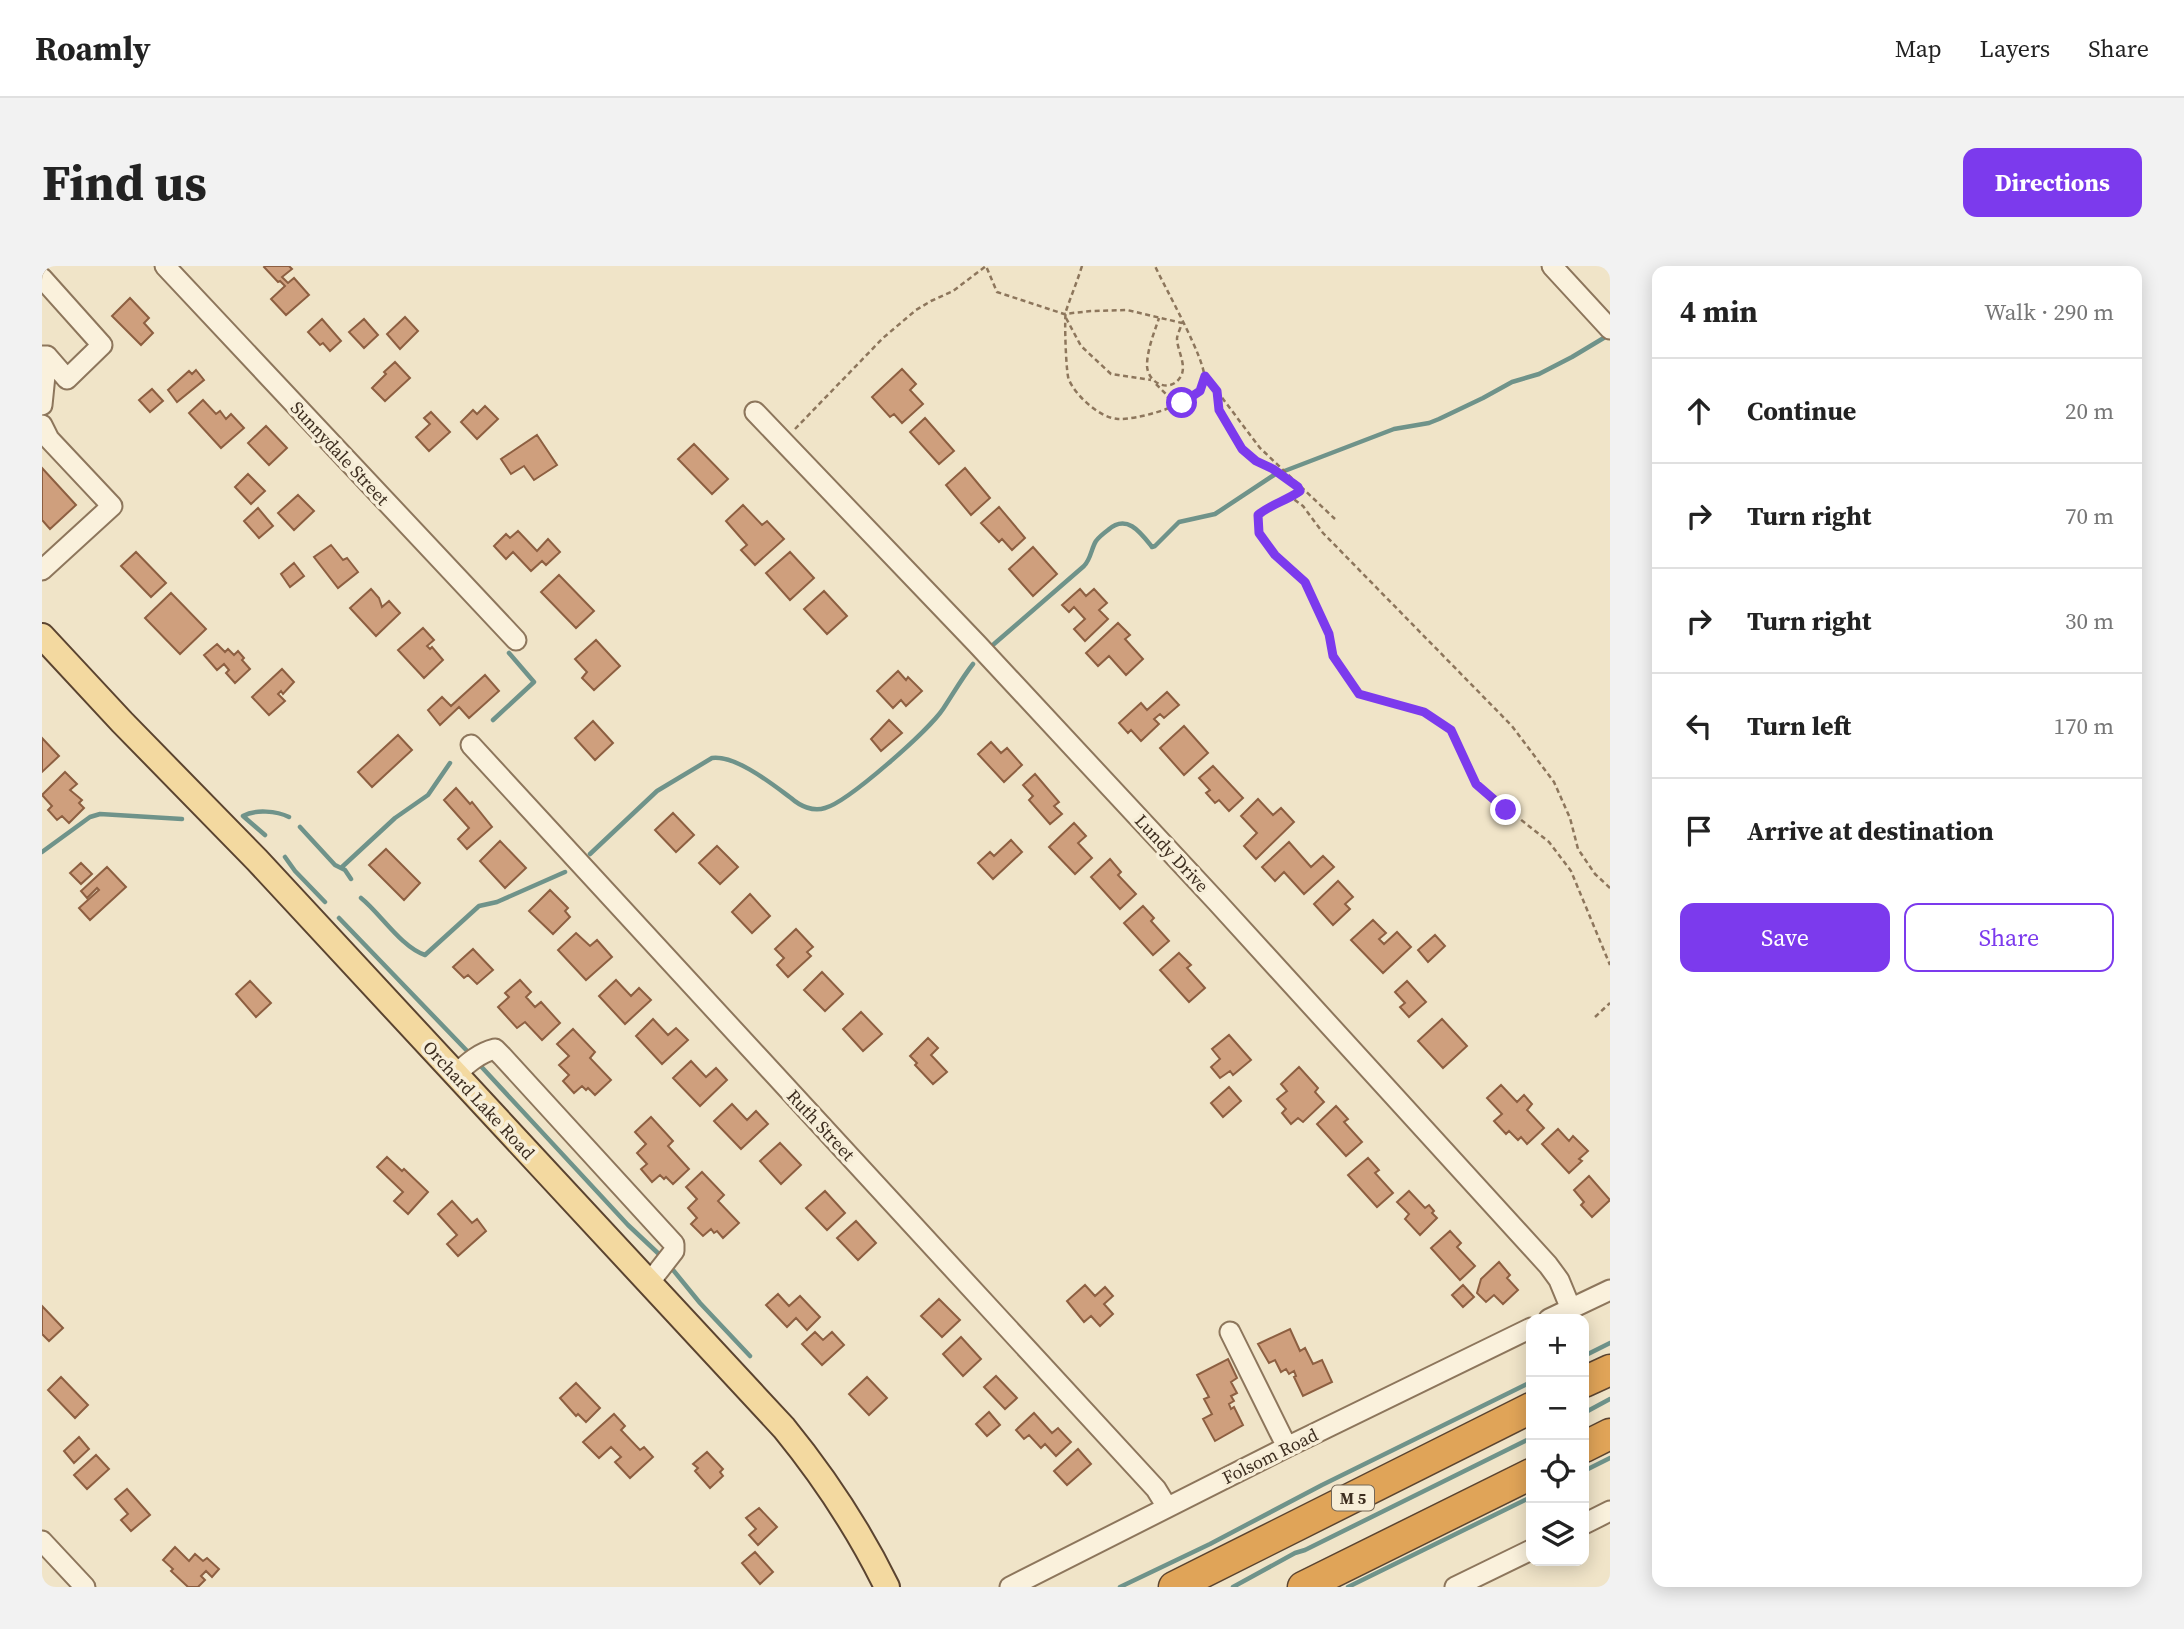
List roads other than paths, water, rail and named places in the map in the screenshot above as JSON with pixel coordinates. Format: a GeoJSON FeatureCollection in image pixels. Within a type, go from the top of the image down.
{"type":"FeatureCollection","features":[{"type":"Feature","properties":{"kind":"highway"},"geometry":{"type":"LineString","coordinates":[[1589,1380],[1610,1370]]}},
{"type":"Feature","properties":{"kind":"highway","name":"M 5"},"geometry":{"type":"LineString","coordinates":[[1174,1587],[1526,1411]]}},
{"type":"Feature","properties":{"kind":"highway"},"geometry":{"type":"LineString","coordinates":[[1589,1444],[1610,1434]]}},
{"type":"Feature","properties":{"kind":"highway"},"geometry":{"type":"LineString","coordinates":[[1303,1587],[1526,1476]]}},
{"type":"Feature","properties":{"kind":"main road","name":"Orchard Lake Road"},"geometry":{"type":"LineString","coordinates":[[42,636],[257,860],[784,1428],[807,1456],[856,1530],[887,1587]]}},
{"type":"Feature","properties":{"kind":"street","name":"Sunnydale Street"},"geometry":{"type":"LineString","coordinates":[[165,266],[516,639]]}},
{"type":"Feature","properties":{"kind":"street"},"geometry":{"type":"LineString","coordinates":[[1552,266],[1610,329]]}},
{"type":"Feature","properties":{"kind":"street"},"geometry":{"type":"LineString","coordinates":[[42,278],[102,345],[67,379],[44,356]]}},
{"type":"Feature","properties":{"kind":"street"},"geometry":{"type":"LineString","coordinates":[[42,405],[44,356]]}},
{"type":"Feature","properties":{"kind":"street","name":"Lundy Drive"},"geometry":{"type":"LineString","coordinates":[[755,412],[977,644],[1217,902],[1539,1255],[1559,1280],[1571,1308]]}},
{"type":"Feature","properties":{"kind":"street"},"geometry":{"type":"LineString","coordinates":[[42,425],[49,439],[112,506],[42,570]]}},
{"type":"Feature","properties":{"kind":"street","name":"Ruth Street"},"geometry":{"type":"LineString","coordinates":[[471,746],[1156,1489],[1167,1507]]}},
{"type":"Feature","properties":{"kind":"street"},"geometry":{"type":"LineString","coordinates":[[456,1074],[476,1057],[495,1049],[511,1066],[674,1244],[674,1251],[649,1283]]}},
{"type":"Feature","properties":{"kind":"street"},"geometry":{"type":"LineString","coordinates":[[1559,1314],[1610,1290]]}},
{"type":"Feature","properties":{"kind":"street","name":"Folsom Road"},"geometry":{"type":"LineString","coordinates":[[1010,1587],[1526,1330]]}},
{"type":"Feature","properties":{"kind":"street"},"geometry":{"type":"LineString","coordinates":[[1230,1332],[1287,1447]]}},
{"type":"Feature","properties":{"kind":"street"},"geometry":{"type":"LineString","coordinates":[[1589,1522],[1610,1511]]}},
{"type":"Feature","properties":{"kind":"street"},"geometry":{"type":"LineString","coordinates":[[42,1541],[85,1587]]}},
{"type":"Feature","properties":{"kind":"street"},"geometry":{"type":"LineString","coordinates":[[1455,1587],[1526,1552]]}},
{"type":"Feature","properties":{"kind":"waterway"},"geometry":{"type":"LineString","coordinates":[[994,644],[1084,566],[1096,541],[1115,525],[1127,524],[1133,527],[1152,547],[1155,546],[1179,522],[1215,514],[1274,475],[1394,429],[1439,419],[1512,382],[1539,374],[1607,336]]}},
{"type":"Feature","properties":{"kind":"waterway"},"geometry":{"type":"LineString","coordinates":[[493,720],[534,682],[509,653]]}},
{"type":"Feature","properties":{"kind":"waterway"},"geometry":{"type":"LineString","coordinates":[[590,854],[657,791],[712,758],[722,758],[743,766],[807,808],[820,809],[836,803],[869,780],[935,719],[973,664]]}},
{"type":"Feature","properties":{"kind":"waterway"},"geometry":{"type":"LineString","coordinates":[[342,867],[395,818],[428,795],[450,763]]}},
{"type":"Feature","properties":{"kind":"waterway"},"geometry":{"type":"LineString","coordinates":[[265,835],[243,816],[266,812],[289,817]]}},
{"type":"Feature","properties":{"kind":"waterway"},"geometry":{"type":"LineString","coordinates":[[42,852],[90,817],[100,814],[182,819]]}},
{"type":"Feature","properties":{"kind":"waterway"},"geometry":{"type":"LineString","coordinates":[[300,827],[351,879]]}},
{"type":"Feature","properties":{"kind":"waterway"},"geometry":{"type":"LineString","coordinates":[[285,857],[325,902]]}},
{"type":"Feature","properties":{"kind":"waterway"},"geometry":{"type":"LineString","coordinates":[[361,898],[399,937],[425,955],[479,906],[497,902],[565,872]]}},
{"type":"Feature","properties":{"kind":"waterway"},"geometry":{"type":"LineString","coordinates":[[339,918],[471,1055]]}},
{"type":"Feature","properties":{"kind":"waterway"},"geometry":{"type":"LineString","coordinates":[[477,1062],[628,1225],[661,1256]]}},
{"type":"Feature","properties":{"kind":"waterway"},"geometry":{"type":"LineString","coordinates":[[669,1265],[700,1303],[750,1356]]}},
{"type":"Feature","properties":{"kind":"waterway"},"geometry":{"type":"LineString","coordinates":[[1589,1354],[1610,1343]]}},
{"type":"Feature","properties":{"kind":"waterway"},"geometry":{"type":"LineString","coordinates":[[1120,1587],[1526,1384]]}},
{"type":"Feature","properties":{"kind":"waterway"},"geometry":{"type":"LineString","coordinates":[[1589,1410],[1610,1399]]}},
{"type":"Feature","properties":{"kind":"waterway"},"geometry":{"type":"LineString","coordinates":[[1233,1587],[1295,1553],[1527,1440]]}},
{"type":"Feature","properties":{"kind":"waterway"},"geometry":{"type":"LineString","coordinates":[[1589,1468],[1610,1458]]}},
{"type":"Feature","properties":{"kind":"waterway"},"geometry":{"type":"LineString","coordinates":[[1348,1587],[1526,1499]]}}]}
